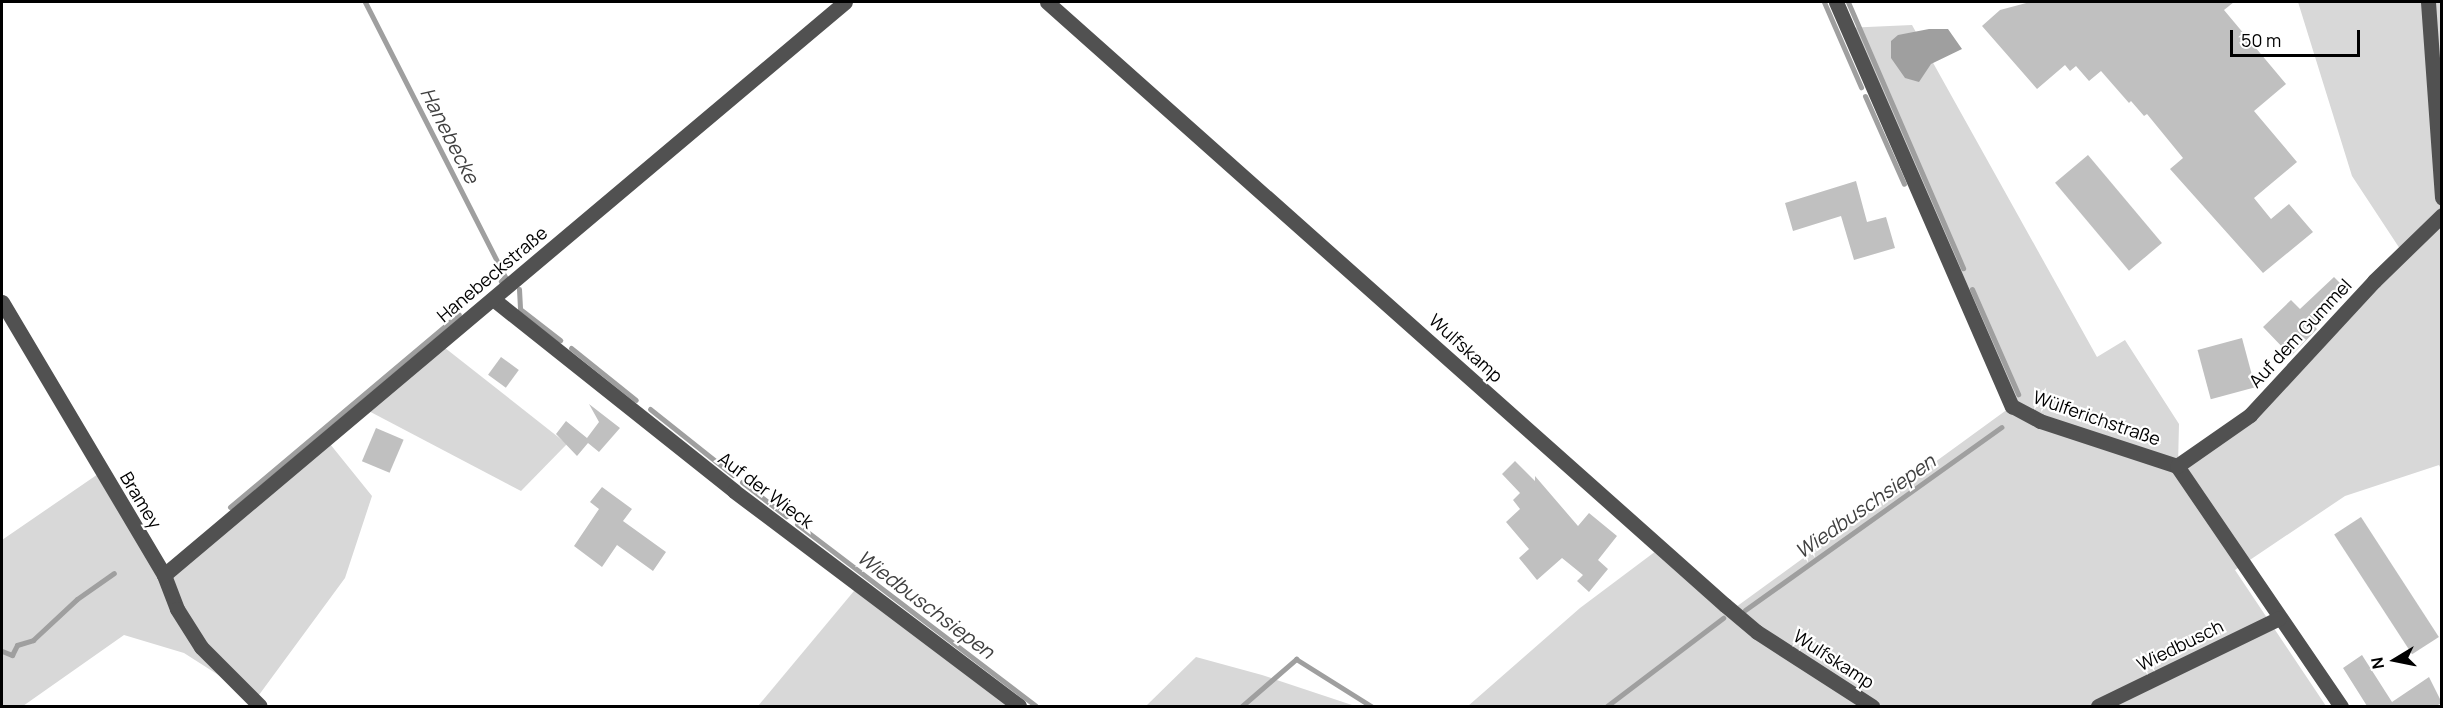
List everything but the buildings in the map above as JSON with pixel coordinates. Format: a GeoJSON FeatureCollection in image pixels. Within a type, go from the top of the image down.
{"type":"FeatureCollection","features":[{"type":"Feature","properties":{"kind":"street","name":"Hanebeckstraße"},"geometry":{"type":"LineString","coordinates":[[164,575],[845,2]]}},
{"type":"Feature","properties":{"kind":"street","name":"Wulfskamp"},"geometry":{"type":"LineString","coordinates":[[1047,2],[1725,605],[1757,632],[1872,706]]}},
{"type":"Feature","properties":{"kind":"street","name":"Wülferichstraße"},"geometry":{"type":"LineString","coordinates":[[1836,2],[2012,406],[2040,421],[2178,465],[2279,618],[2341,706]]}},
{"type":"Feature","properties":{"kind":"street"},"geometry":{"type":"LineString","coordinates":[[2428,2],[2442,197]]}},
{"type":"Feature","properties":{"kind":"street","name":"Auf dem Gummel"},"geometry":{"type":"LineString","coordinates":[[2178,465],[2250,415],[2388,266],[2442,215]]}},
{"type":"Feature","properties":{"kind":"street","name":"Auf der Wieck"},"geometry":{"type":"LineString","coordinates":[[493,299],[725,484],[1019,706]]}},
{"type":"Feature","properties":{"kind":"street","name":"Bramey"},"geometry":{"type":"LineString","coordinates":[[2,302],[164,575],[177,609],[201,647],[260,706]]}},
{"type":"Feature","properties":{"kind":"street","name":"Wiedbusch"},"geometry":{"type":"LineString","coordinates":[[2097,706],[2279,618]]}},
{"type":"Feature","properties":{"kind":"shaded area"},"geometry":{"type":"Polygon","coordinates":[[[2298,2],[2441,2],[2441,469],[2439,465],[2345,496],[2235,570],[2326,706],[1468,706],[1580,608],[1656,551],[1736,607],[2012,406],[1845,28],[1912,25],[2097,357],[2125,340],[2179,424],[2178,465],[2250,415],[2402,252],[2352,176],[2298,2]]]}},
{"type":"Feature","properties":{"kind":"shaded area"},"geometry":{"type":"Polygon","coordinates":[[[1929,29],[1948,29],[1962,49],[1931,64],[1919,82],[1905,78],[1891,58],[1891,41],[1898,35],[1929,29]]]}},
{"type":"Feature","properties":{"kind":"shaded area"},"geometry":{"type":"Polygon","coordinates":[[[440,344],[567,444],[521,491],[363,408],[440,344]]]}},
{"type":"Feature","properties":{"kind":"shaded area"},"geometry":{"type":"Polygon","coordinates":[[[326,439],[372,496],[345,578],[256,699],[184,653],[124,635],[23,706],[2,706],[2,540],[101,472],[164,575],[326,439]]]}},
{"type":"Feature","properties":{"kind":"shaded area"},"geometry":{"type":"Polygon","coordinates":[[[859,585],[1019,706],[758,706],[859,585]]]}},
{"type":"Feature","properties":{"kind":"shaded area"},"geometry":{"type":"Polygon","coordinates":[[[1196,657],[1262,675],[1355,706],[1146,706],[1196,657]]]}},
{"type":"Feature","properties":{"kind":"waterway","name":"Hanebecke"},"geometry":{"type":"LineString","coordinates":[[365,2],[505,277],[501,281]]}},
{"type":"Feature","properties":{"kind":"waterway"},"geometry":{"type":"LineString","coordinates":[[1824,2],[1861,87]]}},
{"type":"Feature","properties":{"kind":"waterway","name":"Wiedbuschsiepen"},"geometry":{"type":"LineString","coordinates":[[1848,2],[1963,268]]}},
{"type":"Feature","properties":{"kind":"waterway"},"geometry":{"type":"LineString","coordinates":[[1865,96],[1904,184]]}},
{"type":"Feature","properties":{"kind":"waterway","name":"Wiedbuschsiepen"},"geometry":{"type":"LineString","coordinates":[[519,289],[520,309],[560,340]]}},
{"type":"Feature","properties":{"kind":"waterway","name":"Wiedbuschsiepen"},"geometry":{"type":"LineString","coordinates":[[1972,289],[2018,394]]}},
{"type":"Feature","properties":{"kind":"waterway","name":"Hanebecke"},"geometry":{"type":"LineString","coordinates":[[230,507],[459,314]]}},
{"type":"Feature","properties":{"kind":"waterway","name":"Wiedbuschsiepen"},"geometry":{"type":"LineString","coordinates":[[571,348],[636,400]]}},
{"type":"Feature","properties":{"kind":"waterway","name":"Wiedbuschsiepen"},"geometry":{"type":"LineString","coordinates":[[650,409],[733,475]]}},
{"type":"Feature","properties":{"kind":"waterway","name":"Wiedbuschsiepen"},"geometry":{"type":"LineString","coordinates":[[1745,610],[2002,427]]}},
{"type":"Feature","properties":{"kind":"waterway","name":"Wiedbuschsiepen"},"geometry":{"type":"LineString","coordinates":[[742,482],[786,516]]}},
{"type":"Feature","properties":{"kind":"waterway","name":"Wiedbuschsiepen"},"geometry":{"type":"LineString","coordinates":[[797,524],[1036,706]]}},
{"type":"Feature","properties":{"kind":"waterway","name":"Hanebecke"},"geometry":{"type":"LineString","coordinates":[[2,651],[12,655],[17,645],[33,640],[77,599],[114,573]]}},
{"type":"Feature","properties":{"kind":"waterway","name":"Wiedbuschsiepen"},"geometry":{"type":"LineString","coordinates":[[1607,706],[1723,618]]}},
{"type":"Feature","properties":{"kind":"waterway","name":"Wiedbuschsiepen"},"geometry":{"type":"LineString","coordinates":[[1242,706],[1296,659],[1371,706]]}}]}
